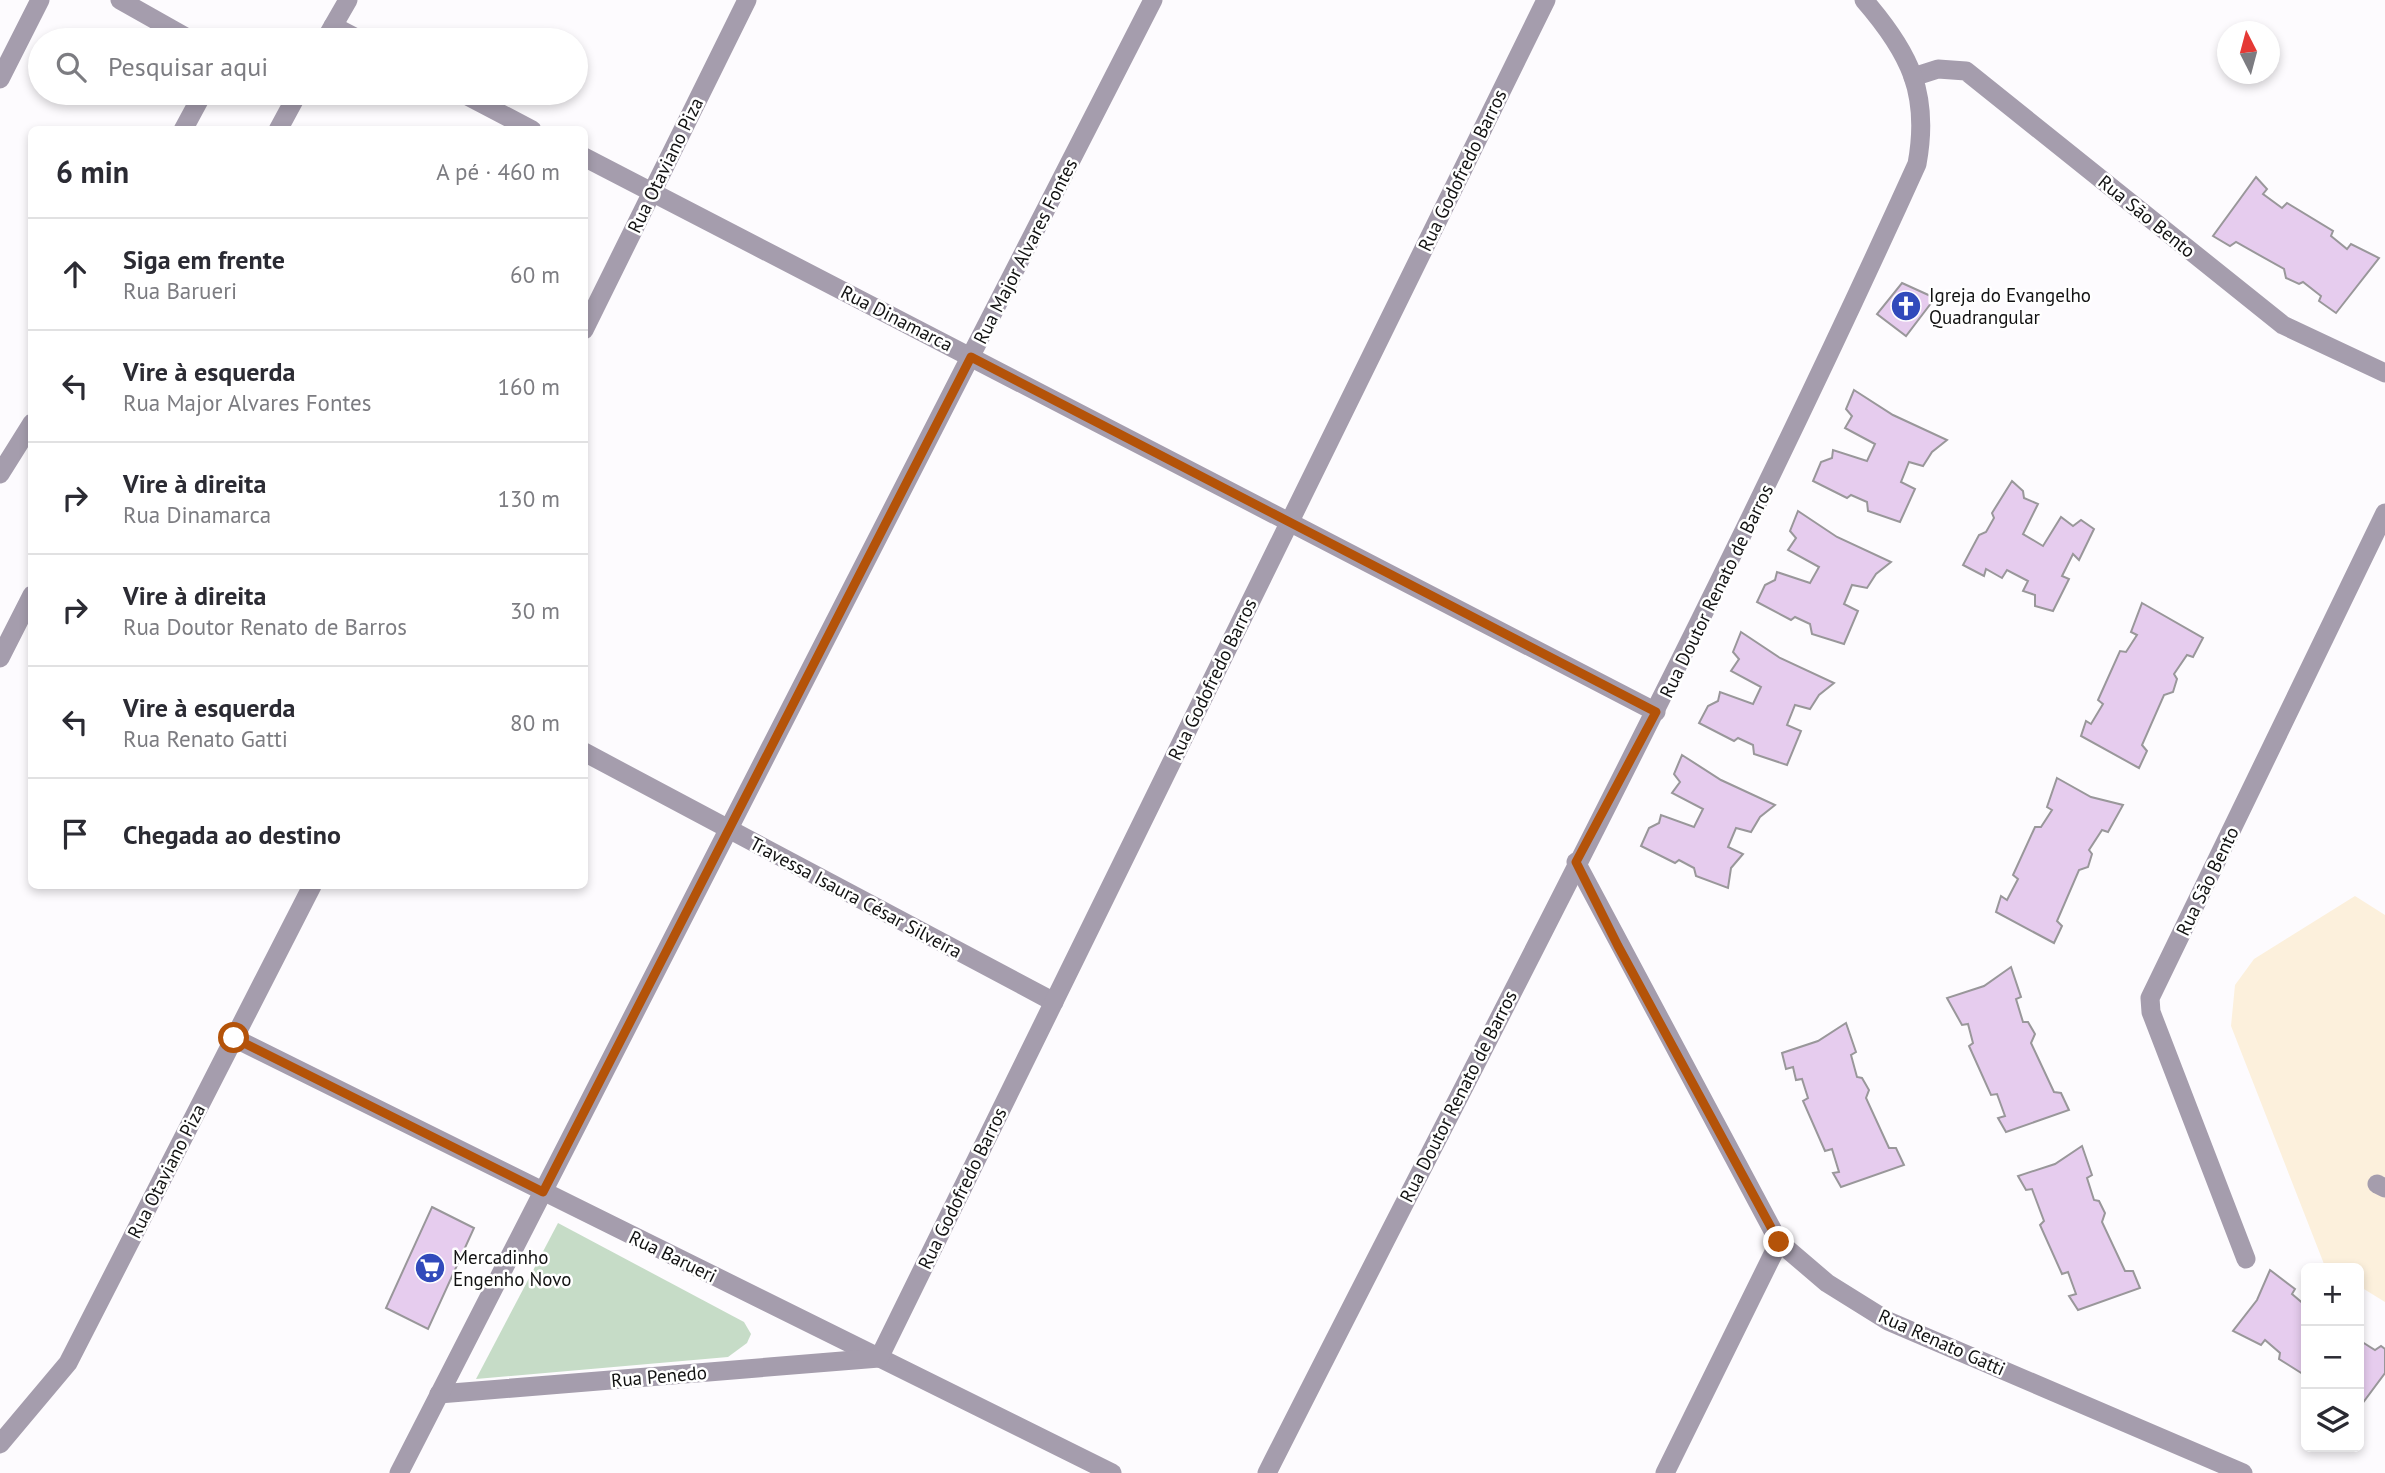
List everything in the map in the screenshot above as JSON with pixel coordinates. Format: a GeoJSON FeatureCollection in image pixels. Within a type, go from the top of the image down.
{"type":"FeatureCollection","features":[{"type":"Feature","properties":{"kind":"street"},"geometry":{"type":"LineString","coordinates":[[0,79],[40,0]]}},
{"type":"Feature","properties":{"kind":"street"},"geometry":{"type":"LineString","coordinates":[[120,0],[170,28]]}},
{"type":"Feature","properties":{"kind":"street"},"geometry":{"type":"LineString","coordinates":[[332,28],[348,0]]}},
{"type":"Feature","properties":{"kind":"street","name":"Rua Otaviano Piza"},"geometry":{"type":"LineString","coordinates":[[588,322],[747,0]]}},
{"type":"Feature","properties":{"kind":"street","name":"Rua Major Alvares Fontes"},"geometry":{"type":"LineString","coordinates":[[399,1473],[1153,0]]}},
{"type":"Feature","properties":{"kind":"street","name":"Rua Godofredo Barros"},"geometry":{"type":"LineString","coordinates":[[879,1358],[1546,0]]}},
{"type":"Feature","properties":{"kind":"street","name":"Rua Doutor Renato de Barros"},"geometry":{"type":"LineString","coordinates":[[1267,1473],[1767,490],[1917,164],[1923,131],[1920,99],[1913,77],[1906,57],[1864,0]]}},
{"type":"Feature","properties":{"kind":"street","name":"Rua São Bento"},"geometry":{"type":"LineString","coordinates":[[1913,77],[1938,69],[1966,71],[2283,325],[2385,373]]}},
{"type":"Feature","properties":{"kind":"street"},"geometry":{"type":"LineString","coordinates":[[185,126],[197,105]]}},
{"type":"Feature","properties":{"kind":"street"},"geometry":{"type":"LineString","coordinates":[[280,126],[292,105]]}},
{"type":"Feature","properties":{"kind":"street"},"geometry":{"type":"LineString","coordinates":[[484,105],[524,126]]}},
{"type":"Feature","properties":{"kind":"street","name":"Rua Dinamarca"},"geometry":{"type":"LineString","coordinates":[[588,159],[1656,712]]}},
{"type":"Feature","properties":{"kind":"street"},"geometry":{"type":"LineString","coordinates":[[0,474],[6,451],[28,427]]}},
{"type":"Feature","properties":{"kind":"street","name":"Rua São Bento"},"geometry":{"type":"LineString","coordinates":[[2246,1259],[2151,1012],[2150,998],[2385,513]]}},
{"type":"Feature","properties":{"kind":"street"},"geometry":{"type":"LineString","coordinates":[[0,657],[28,603]]}},
{"type":"Feature","properties":{"kind":"street","name":"Travessa Isaura César Silveira"},"geometry":{"type":"LineString","coordinates":[[588,754],[1054,1002]]}},
{"type":"Feature","properties":{"kind":"street","name":"Rua Renato Gatti"},"geometry":{"type":"LineString","coordinates":[[1576,862],[1618,946],[1779,1242],[1827,1283],[1888,1321],[2244,1473]]}},
{"type":"Feature","properties":{"kind":"street","name":"Rua Otaviano Piza"},"geometry":{"type":"LineString","coordinates":[[0,1444],[68,1363],[310,889]]}},
{"type":"Feature","properties":{"kind":"street","name":"Rua Barueri"},"geometry":{"type":"LineString","coordinates":[[234,1038],[1112,1473]]}},
{"type":"Feature","properties":{"kind":"street"},"geometry":{"type":"LineString","coordinates":[[1665,1473],[1779,1242]]}},
{"type":"Feature","properties":{"kind":"street","name":"Rua Penedo"},"geometry":{"type":"LineString","coordinates":[[439,1394],[879,1358]]}},
{"type":"Feature","properties":{"kind":"shaded area"},"geometry":{"type":"Polygon","coordinates":[[[2355,896],[2385,915],[2385,1302],[2364,1289],[2364,1263],[2324,1263],[2231,1026],[2235,985],[2254,959],[2355,896]]]}},
{"type":"Feature","properties":{"kind":"green space"},"geometry":{"type":"Polygon","coordinates":[[[558,1223],[744,1322],[751,1334],[747,1343],[728,1357],[476,1379],[558,1223]]]}},
{"type":"Feature","properties":{"kind":"building"},"geometry":{"type":"Polygon","coordinates":[[[2256,177],[2267,189],[2263,194],[2282,208],[2287,203],[2333,231],[2331,236],[2347,249],[2351,244],[2379,258],[2336,313],[2319,301],[2321,296],[2303,282],[2299,284],[2286,278],[2284,269],[2236,242],[2230,246],[2213,236],[2256,177]]]}},
{"type":"Feature","properties":{"kind":"building","name":"Igreja do Evangelho Quadrangular"},"geometry":{"type":"Polygon","coordinates":[[[1902,283],[1935,298],[1906,336],[1877,314],[1902,283]]]}},
{"type":"Feature","properties":{"kind":"building"},"geometry":{"type":"Polygon","coordinates":[[[1854,390],[1893,415],[1947,440],[1932,452],[1923,466],[1909,462],[1901,482],[1915,489],[1900,522],[1868,511],[1867,502],[1851,495],[1847,498],[1813,481],[1821,462],[1832,458],[1833,450],[1867,461],[1875,444],[1845,428],[1852,416],[1846,409],[1854,390]]]}},
{"type":"Feature","properties":{"kind":"building"},"geometry":{"type":"Polygon","coordinates":[[[2012,481],[2023,491],[2024,498],[2038,504],[2023,534],[2043,546],[2061,517],[2073,526],[2081,520],[2094,529],[2079,560],[2073,554],[2062,576],[2069,579],[2053,611],[2035,606],[2035,595],[2023,591],[2028,581],[2007,570],[2002,578],[1986,569],[1984,576],[1963,565],[1979,535],[1986,532],[1994,518],[1992,513],[2012,481]]]}},
{"type":"Feature","properties":{"kind":"building"},"geometry":{"type":"Polygon","coordinates":[[[1798,511],[1837,537],[1891,562],[1876,574],[1867,588],[1852,585],[1844,604],[1858,611],[1844,644],[1812,634],[1810,624],[1795,617],[1791,620],[1757,602],[1765,585],[1775,580],[1777,572],[1810,583],[1819,567],[1788,550],[1796,538],[1790,531],[1798,511]]]}},
{"type":"Feature","properties":{"kind":"building"},"geometry":{"type":"Polygon","coordinates":[[[2142,603],[2203,638],[2193,657],[2187,655],[2174,674],[2177,679],[2173,692],[2164,695],[2142,745],[2147,751],[2139,768],[2081,736],[2086,721],[2091,724],[2103,704],[2098,700],[2120,651],[2126,652],[2137,635],[2131,632],[2142,603]]]}},
{"type":"Feature","properties":{"kind":"building"},"geometry":{"type":"Polygon","coordinates":[[[1741,632],[1780,658],[1834,683],[1819,695],[1810,709],[1795,705],[1787,725],[1801,731],[1787,765],[1754,754],[1753,745],[1738,738],[1734,741],[1699,723],[1708,706],[1718,701],[1720,692],[1753,704],[1761,687],[1731,671],[1739,659],[1733,652],[1741,632]]]}},
{"type":"Feature","properties":{"kind":"building"},"geometry":{"type":"Polygon","coordinates":[[[1682,755],[1721,780],[1775,805],[1760,817],[1751,832],[1736,828],[1728,847],[1743,854],[1731,868],[1728,888],[1696,876],[1694,868],[1679,860],[1675,863],[1641,846],[1649,828],[1659,823],[1661,815],[1694,827],[1703,809],[1672,793],[1680,782],[1674,774],[1682,755]]]}},
{"type":"Feature","properties":{"kind":"building"},"geometry":{"type":"Polygon","coordinates":[[[2057,778],[2091,797],[2123,805],[2108,832],[2102,830],[2089,850],[2092,854],[2088,867],[2079,870],[2057,921],[2062,926],[2054,943],[1996,912],[2001,896],[2007,900],[2018,879],[2013,875],[2035,827],[2041,827],[2052,810],[2047,807],[2057,778]]]}},
{"type":"Feature","properties":{"kind":"building"},"geometry":{"type":"Polygon","coordinates":[[[2011,967],[2021,997],[2016,999],[2023,1022],[2028,1022],[2035,1034],[2031,1043],[2054,1092],[2061,1093],[2069,1110],[2006,1132],[1998,1118],[2005,1116],[1997,1094],[1991,1095],[1969,1046],[1973,1043],[1968,1024],[1962,1025],[1947,998],[1984,986],[2011,967]]]}},
{"type":"Feature","properties":{"kind":"building"},"geometry":{"type":"Polygon","coordinates":[[[1846,1023],[1856,1052],[1851,1055],[1857,1077],[1862,1078],[1869,1090],[1866,1098],[1889,1148],[1896,1148],[1904,1165],[1841,1187],[1833,1173],[1839,1172],[1832,1149],[1825,1151],[1803,1101],[1808,1098],[1802,1079],[1796,1080],[1793,1067],[1786,1069],[1782,1053],[1818,1041],[1846,1023]]]}},
{"type":"Feature","properties":{"kind":"building"},"geometry":{"type":"Polygon","coordinates":[[[2082,1146],[2092,1175],[2087,1178],[2094,1200],[2099,1201],[2105,1213],[2102,1222],[2125,1271],[2133,1271],[2140,1288],[2078,1310],[2069,1296],[2076,1294],[2068,1272],[2062,1274],[2040,1225],[2044,1221],[2032,1189],[2026,1190],[2018,1176],[2055,1164],[2082,1146]]]}},
{"type":"Feature","properties":{"kind":"building","name":"Mercadinho Engenho Novo"},"geometry":{"type":"Polygon","coordinates":[[[432,1207],[474,1228],[428,1329],[386,1308],[432,1207]]]}},
{"type":"Feature","properties":{"kind":"building"},"geometry":{"type":"Polygon","coordinates":[[[2270,1270],[2295,1289],[2292,1294],[2301,1302],[2301,1373],[2279,1359],[2280,1353],[2265,1340],[2261,1345],[2233,1331],[2257,1300],[2270,1270]]]}},
{"type":"Feature","properties":{"kind":"building"},"geometry":{"type":"Polygon","coordinates":[[[2364,1343],[2375,1350],[2381,1346],[2385,1349],[2385,1373],[2364,1401],[2364,1343]]]}},
{"type":"Feature","properties":{"kind":"place","name":"Igreja do Evangelho Quadrangular"},"geometry":{"type":"Point","coordinates":[1906,306]}},
{"type":"Feature","properties":{"kind":"place","name":"Mercadinho Engenho Novo"},"geometry":{"type":"Point","coordinates":[430,1268]}},
{"type":"Feature","properties":{"kind":"route"},"geometry":{"type":"LineString","coordinates":[[234,1038],[543,1192],[971,357],[1656,712],[1576,862],[1618,946],[1779,1242]]}}]}
